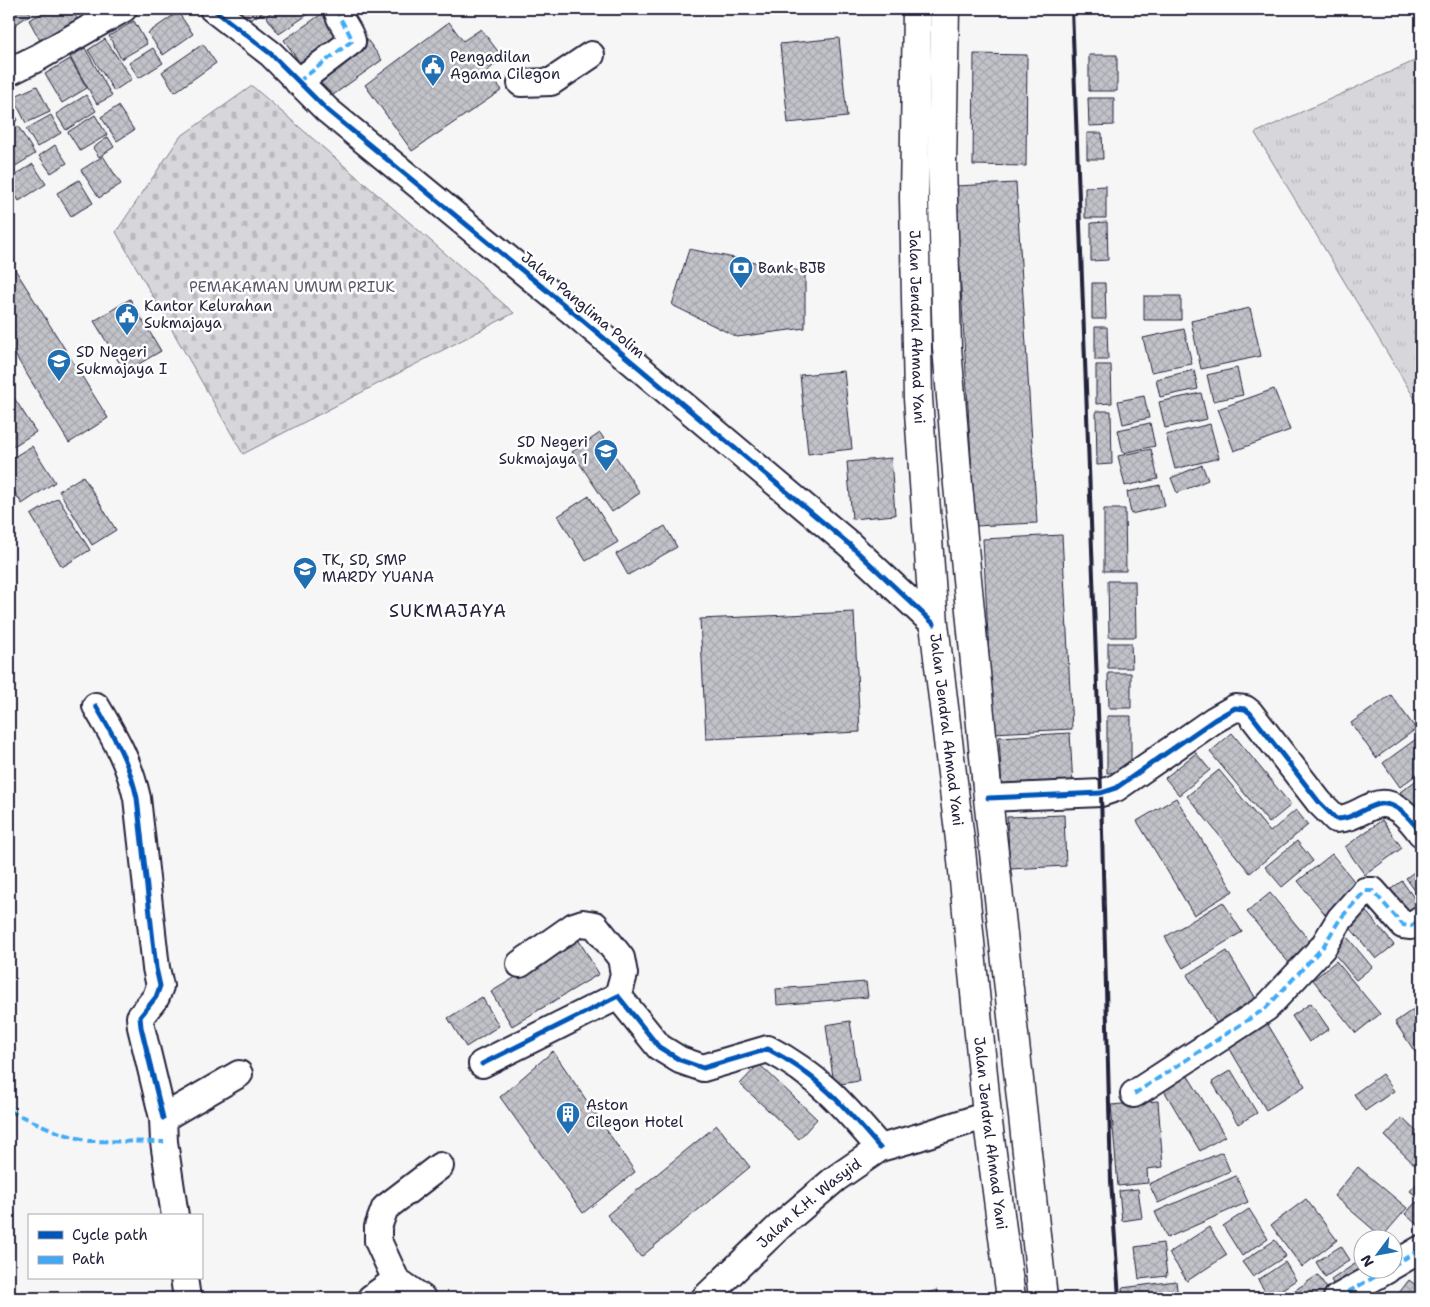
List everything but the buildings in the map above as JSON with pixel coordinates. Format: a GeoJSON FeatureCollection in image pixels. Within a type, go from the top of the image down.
{"type":"FeatureCollection","features":[{"type":"Feature","properties":{"kind":"highway","name":"Jalan Jendral Ahmad Yani"},"geometry":{"type":"LineString","coordinates":[[917,9],[914,197],[918,398],[934,624],[960,840],[987,1114],[1010,1298]]}},
{"type":"Feature","properties":{"kind":"highway","name":"Jalan Jendral Ahmad Yani"},"geometry":{"type":"LineString","coordinates":[[945,9],[942,162],[947,347],[988,798],[1043,1298]]}},
{"type":"Feature","properties":{"kind":"street"},"geometry":{"type":"LineString","coordinates":[[9,72],[123,9]]}},
{"type":"Feature","properties":{"kind":"street","name":"Jalan Panglima Polim"},"geometry":{"type":"LineString","coordinates":[[215,9],[271,54],[327,110],[568,308],[850,545],[934,624]]}},
{"type":"Feature","properties":{"kind":"street"},"geometry":{"type":"LineString","coordinates":[[298,82],[352,41],[350,32],[338,15],[337,9]]}},
{"type":"Feature","properties":{"kind":"street"},"geometry":{"type":"LineString","coordinates":[[521,83],[551,82],[591,55]]}},
{"type":"Feature","properties":{"kind":"street"},"geometry":{"type":"LineString","coordinates":[[96,706],[122,751],[132,776],[137,798],[156,968],[160,986],[156,997],[140,1017],[163,1118],[164,1142],[175,1214]]}},
{"type":"Feature","properties":{"kind":"street"},"geometry":{"type":"LineString","coordinates":[[988,798],[1101,792],[1116,788],[1214,720],[1240,707],[1250,713],[1318,802],[1336,819],[1346,819],[1374,805],[1386,804],[1398,808],[1412,820],[1421,833]]}},
{"type":"Feature","properties":{"kind":"street"},"geometry":{"type":"LineString","coordinates":[[1134,1094],[1266,1008],[1323,946],[1340,920],[1365,891],[1373,891],[1403,925],[1411,926],[1421,919]]}},
{"type":"Feature","properties":{"kind":"street"},"geometry":{"type":"LineString","coordinates":[[482,1064],[618,996],[624,974],[621,958],[595,925],[583,923],[574,926],[520,964]]}},
{"type":"Feature","properties":{"kind":"street"},"geometry":{"type":"LineString","coordinates":[[618,996],[659,1047],[680,1060],[703,1068],[768,1049],[790,1060],[820,1082],[849,1111],[880,1148]]}},
{"type":"Feature","properties":{"kind":"street"},"geometry":{"type":"LineString","coordinates":[[163,1118],[239,1074]]}},
{"type":"Feature","properties":{"kind":"street","name":"Jalan K.H. Wasyid"},"geometry":{"type":"LineString","coordinates":[[705,1298],[781,1225],[836,1179],[880,1148],[987,1114]]}},
{"type":"Feature","properties":{"kind":"street"},"geometry":{"type":"LineString","coordinates":[[422,1298],[396,1280],[378,1241],[378,1227],[385,1208],[440,1166]]}},
{"type":"Feature","properties":{"kind":"street"},"geometry":{"type":"LineString","coordinates":[[1402,1260],[1421,1249]]}},
{"type":"Feature","properties":{"kind":"street"},"geometry":{"type":"LineString","coordinates":[[184,1280],[187,1298]]}},
{"type":"Feature","properties":{"kind":"street"},"geometry":{"type":"LineString","coordinates":[[371,1298],[396,1280]]}},
{"type":"Feature","properties":{"kind":"street"},"geometry":{"type":"LineString","coordinates":[[1337,1298],[1369,1280]]}},
{"type":"Feature","properties":{"kind":"green space"},"geometry":{"type":"Polygon","coordinates":[[[1421,58],[1421,409],[1255,133],[1421,58]]]}},
{"type":"Feature","properties":{"kind":"green space","name":"PEMAKAMAN UMUM PRIUK"},"geometry":{"type":"Polygon","coordinates":[[[252,86],[514,313],[243,454],[116,232],[180,137],[252,86]]]}},
{"type":"Feature","properties":{"kind":"railway"},"geometry":{"type":"LineString","coordinates":[[1072,9],[1101,793],[1111,1181],[1119,1298]]}},
{"type":"Feature","properties":{"kind":"marked path"},"geometry":{"type":"LineString","coordinates":[[298,82],[352,41],[337,9]]}},
{"type":"Feature","properties":{"kind":"marked path"},"geometry":{"type":"LineString","coordinates":[[1134,1094],[1266,1008],[1323,947],[1340,919],[1365,891],[1373,891],[1403,925],[1411,926],[1421,919]]}},
{"type":"Feature","properties":{"kind":"marked path"},"geometry":{"type":"LineString","coordinates":[[9,1111],[60,1133],[89,1141],[164,1142]]}},
{"type":"Feature","properties":{"kind":"marked path"},"geometry":{"type":"LineString","coordinates":[[1402,1260],[1421,1249]]}},
{"type":"Feature","properties":{"kind":"marked path"},"geometry":{"type":"LineString","coordinates":[[1337,1298],[1369,1280]]}},
{"type":"Feature","properties":{"kind":"cycle path"},"geometry":{"type":"LineString","coordinates":[[213,9],[271,54],[327,110],[568,308],[850,545],[934,624]]}},
{"type":"Feature","properties":{"kind":"cycle path"},"geometry":{"type":"LineString","coordinates":[[96,706],[121,750],[137,798],[156,968],[160,986],[156,997],[140,1017],[163,1118]]}},
{"type":"Feature","properties":{"kind":"cycle path"},"geometry":{"type":"LineString","coordinates":[[988,798],[1101,793],[1116,788],[1214,720],[1235,708],[1245,709],[1250,713],[1319,802],[1336,819],[1351,816],[1373,806],[1387,804],[1406,815],[1421,833]]}},
{"type":"Feature","properties":{"kind":"cycle path"},"geometry":{"type":"LineString","coordinates":[[482,1064],[618,996],[659,1047],[680,1060],[703,1068],[768,1049],[816,1080],[842,1105],[880,1148]]}},
{"type":"Feature","properties":{"kind":"place","name":"Pengadilan Agama Cilegon"},"geometry":{"type":"Point","coordinates":[433,87]}},
{"type":"Feature","properties":{"kind":"place","name":"Bank BJB"},"geometry":{"type":"Point","coordinates":[741,289]}},
{"type":"Feature","properties":{"kind":"place","name":"Kantor Kelurahan Sukmajaya"},"geometry":{"type":"Point","coordinates":[127,336]}},
{"type":"Feature","properties":{"kind":"place","name":"SD Negeri Sukmajaya I"},"geometry":{"type":"Point","coordinates":[59,382]}},
{"type":"Feature","properties":{"kind":"place","name":"SD Negeri Sukmajaya 1"},"geometry":{"type":"Point","coordinates":[606,472]}},
{"type":"Feature","properties":{"kind":"place","name":"TK, SD, SMP MARDY YUANA"},"geometry":{"type":"Point","coordinates":[305,590]}},
{"type":"Feature","properties":{"kind":"place","name":"Aston Cilegon Hotel"},"geometry":{"type":"Point","coordinates":[568,1135]}},
{"type":"Feature","properties":{"kind":"district","name":"SUKMAJAYA"},"geometry":{"type":"Point","coordinates":[448,611]}}]}
